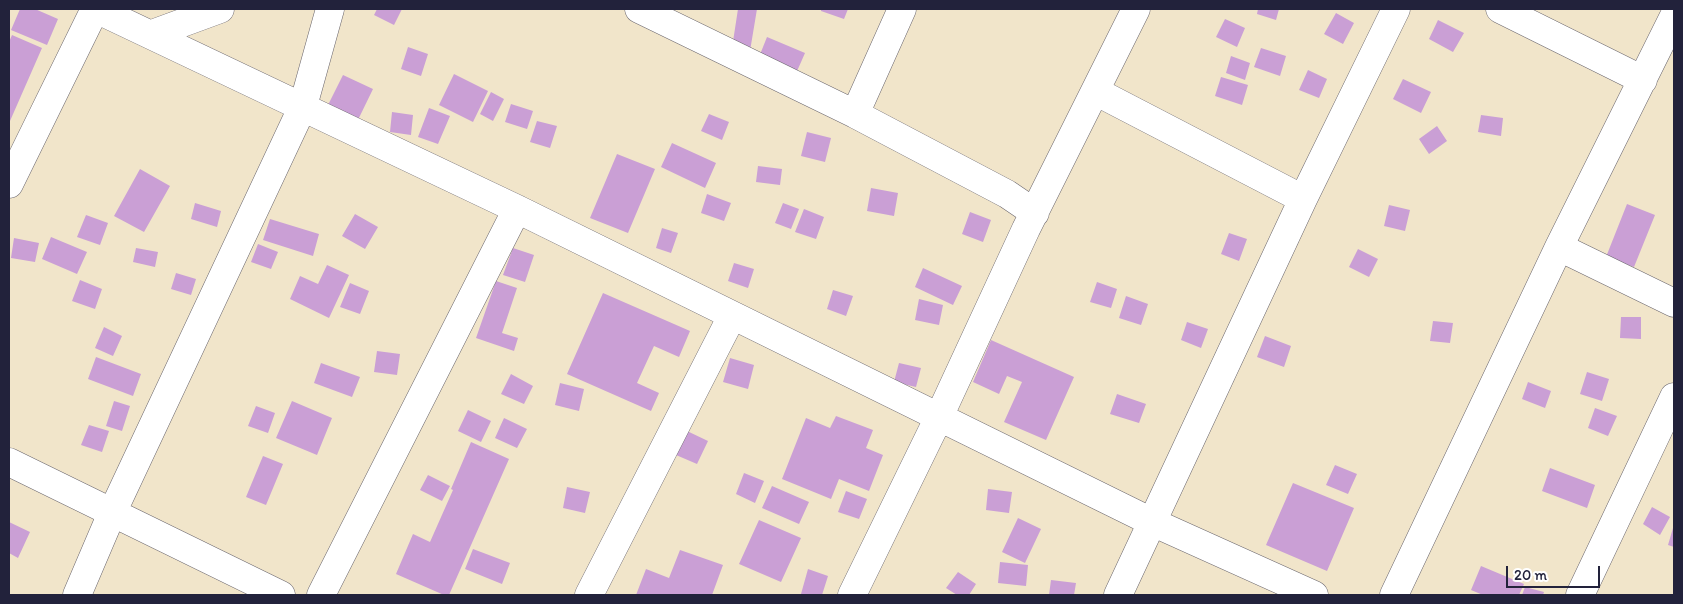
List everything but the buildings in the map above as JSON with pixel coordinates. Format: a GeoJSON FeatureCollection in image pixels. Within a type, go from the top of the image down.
{"type":"FeatureCollection","features":[{"type":"Feature","properties":{"kind":"street"},"geometry":{"type":"LineString","coordinates":[[9,184],[96,9],[517,209],[1152,522],[1314,595]]}},
{"type":"Feature","properties":{"kind":"street"},"geometry":{"type":"LineString","coordinates":[[152,34],[220,9]]}},
{"type":"Feature","properties":{"kind":"street"},"geometry":{"type":"LineString","coordinates":[[77,595],[112,513],[303,106],[330,9]]}},
{"type":"Feature","properties":{"kind":"street"},"geometry":{"type":"LineString","coordinates":[[638,9],[855,114],[1007,194],[1035,213]]}},
{"type":"Feature","properties":{"kind":"street"},"geometry":{"type":"LineString","coordinates":[[855,114],[902,9]]}},
{"type":"Feature","properties":{"kind":"street"},"geometry":{"type":"LineString","coordinates":[[852,595],[939,417],[1035,213],[1136,9]]}},
{"type":"Feature","properties":{"kind":"street"},"geometry":{"type":"LineString","coordinates":[[1118,595],[1303,199],[1396,9]]}},
{"type":"Feature","properties":{"kind":"street"},"geometry":{"type":"LineString","coordinates":[[1500,9],[1643,80]]}},
{"type":"Feature","properties":{"kind":"street"},"geometry":{"type":"LineString","coordinates":[[1394,595],[1560,247],[1643,80],[1672,28]]}},
{"type":"Feature","properties":{"kind":"street"},"geometry":{"type":"LineString","coordinates":[[1095,91],[1303,199]]}},
{"type":"Feature","properties":{"kind":"street"},"geometry":{"type":"LineString","coordinates":[[321,595],[517,209]]}},
{"type":"Feature","properties":{"kind":"street"},"geometry":{"type":"LineString","coordinates":[[1560,247],[1674,303]]}},
{"type":"Feature","properties":{"kind":"street"},"geometry":{"type":"LineString","coordinates":[[589,595],[732,316]]}},
{"type":"Feature","properties":{"kind":"street"},"geometry":{"type":"LineString","coordinates":[[1580,595],[1674,397]]}},
{"type":"Feature","properties":{"kind":"street"},"geometry":{"type":"LineString","coordinates":[[9,462],[281,595]]}}]}
